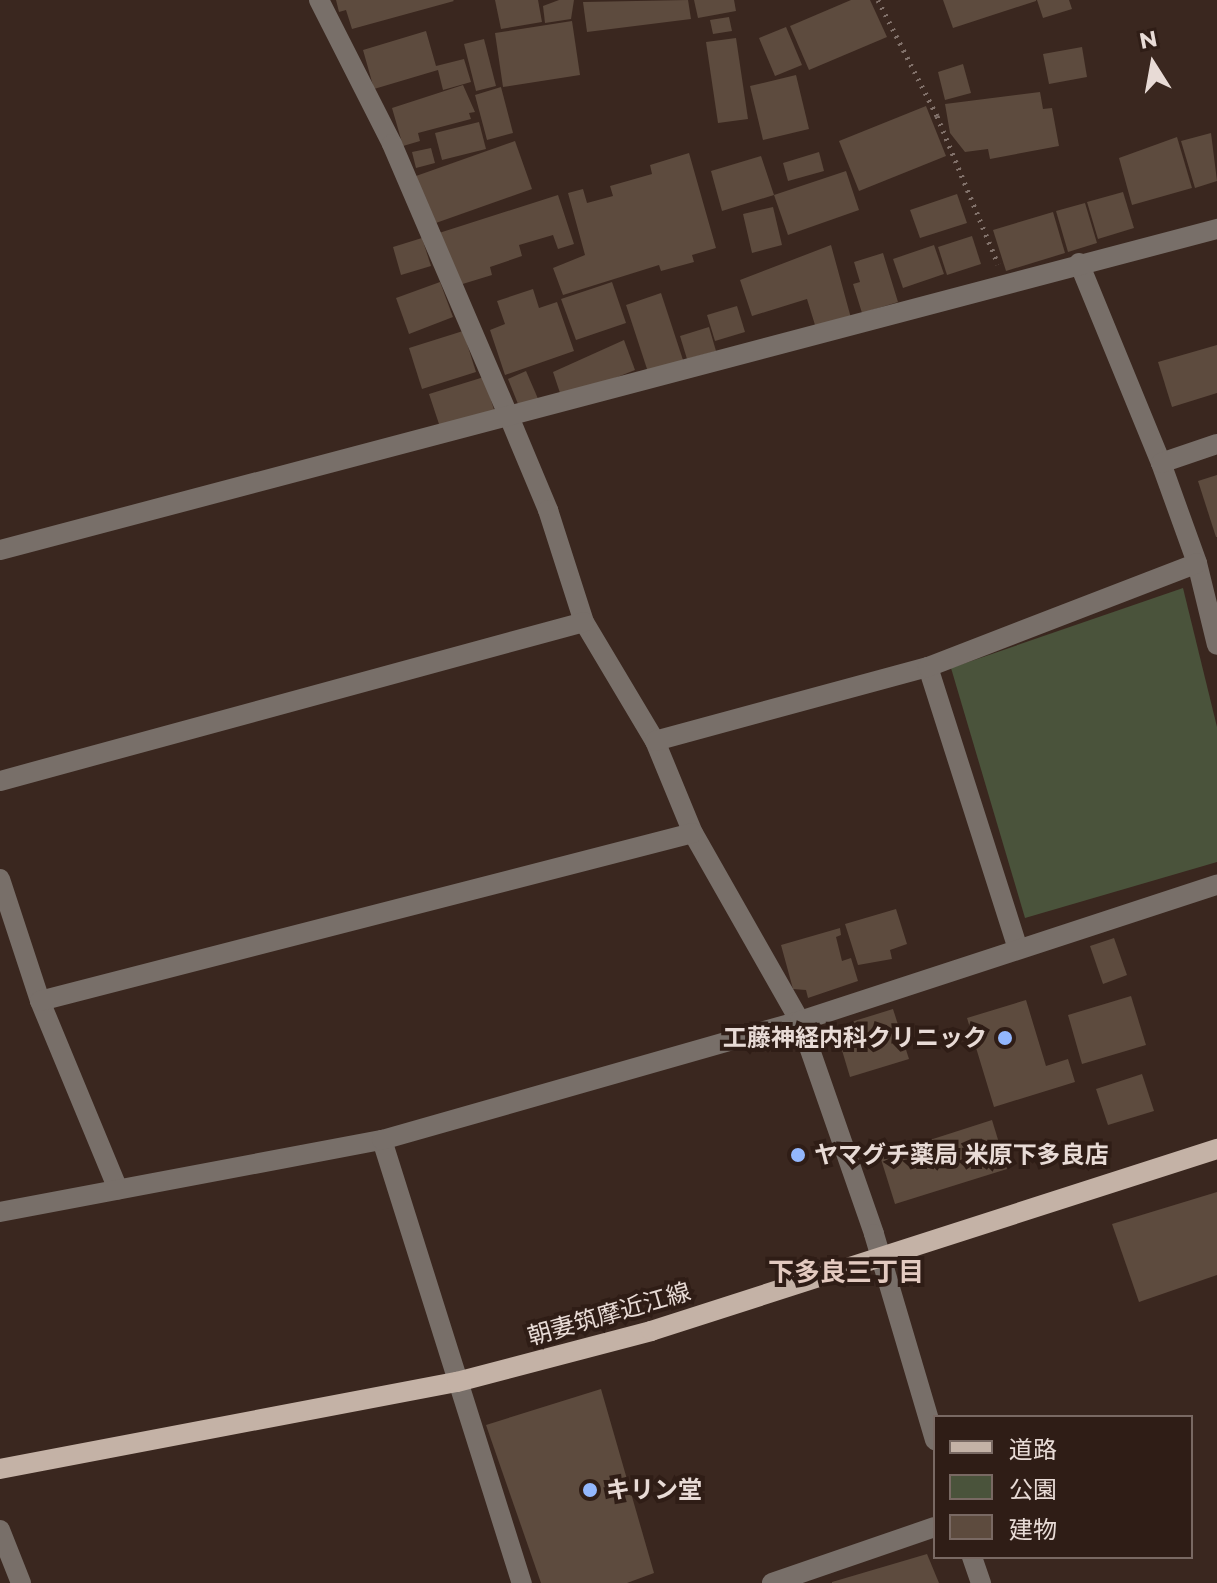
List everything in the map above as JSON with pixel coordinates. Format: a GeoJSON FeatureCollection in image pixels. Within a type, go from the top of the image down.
{"type":"FeatureCollection","features":[{"type":"Feature","properties":{"kind":"main road","name":"朝妻筑摩近江線"},"geometry":{"type":"LineString","coordinates":[[0,1469],[457,1382],[651,1331],[1217,1149]]}},
{"type":"Feature","properties":{"kind":"street"},"geometry":{"type":"LineString","coordinates":[[319,0],[392,144],[510,419],[548,510],[584,622],[655,741],[693,833],[800,1021],[881,1259],[933,1433]]}},
{"type":"Feature","properties":{"kind":"street"},"geometry":{"type":"LineString","coordinates":[[0,550],[510,419],[912,306],[1007,286],[1079,263],[1217,229]]}},
{"type":"Feature","properties":{"kind":"street"},"geometry":{"type":"LineString","coordinates":[[1079,263],[1161,463],[1197,563],[1217,645]]}},
{"type":"Feature","properties":{"kind":"street"},"geometry":{"type":"LineString","coordinates":[[1161,463],[1217,444]]}},
{"type":"Feature","properties":{"kind":"street"},"geometry":{"type":"LineString","coordinates":[[655,741],[928,667],[1197,563]]}},
{"type":"Feature","properties":{"kind":"street"},"geometry":{"type":"LineString","coordinates":[[0,781],[584,622]]}},
{"type":"Feature","properties":{"kind":"street"},"geometry":{"type":"LineString","coordinates":[[928,667],[1018,949]]}},
{"type":"Feature","properties":{"kind":"street"},"geometry":{"type":"LineString","coordinates":[[40,1001],[693,833]]}},
{"type":"Feature","properties":{"kind":"street"},"geometry":{"type":"LineString","coordinates":[[0,879],[40,1001],[118,1189]]}},
{"type":"Feature","properties":{"kind":"street"},"geometry":{"type":"LineString","coordinates":[[0,1212],[382,1140],[800,1021],[1217,885]]}},
{"type":"Feature","properties":{"kind":"street"},"geometry":{"type":"LineString","coordinates":[[382,1140],[522,1583]]}},
{"type":"Feature","properties":{"kind":"street"},"geometry":{"type":"LineString","coordinates":[[772,1583],[933,1528]]}},
{"type":"Feature","properties":{"kind":"street"},"geometry":{"type":"LineString","coordinates":[[0,1530],[21,1583]]}},
{"type":"Feature","properties":{"kind":"street"},"geometry":{"type":"LineString","coordinates":[[973,1559],[981,1583]]}},
{"type":"Feature","properties":{"kind":"path"},"geometry":{"type":"LineString","coordinates":[[878,0],[937,116],[1007,286]]}},
{"type":"Feature","properties":{"kind":"green space"},"geometry":{"type":"Polygon","coordinates":[[[1183,588],[1217,727],[1217,862],[1025,918],[951,668],[1183,588]]]}},
{"type":"Feature","properties":{"kind":"building"},"geometry":{"type":"Polygon","coordinates":[[[336,0],[454,1],[352,29],[346,10],[339,12],[336,0]]]}},
{"type":"Feature","properties":{"kind":"building"},"geometry":{"type":"Polygon","coordinates":[[[495,0],[538,0],[542,22],[501,29],[495,0]]]}},
{"type":"Feature","properties":{"kind":"building"},"geometry":{"type":"Polygon","coordinates":[[[559,0],[574,0],[571,19],[545,23],[543,6],[559,0]]]}},
{"type":"Feature","properties":{"kind":"building"},"geometry":{"type":"Polygon","coordinates":[[[688,0],[691,19],[587,32],[583,2],[688,0]]]}},
{"type":"Feature","properties":{"kind":"building"},"geometry":{"type":"Polygon","coordinates":[[[694,0],[734,0],[736,11],[698,18],[694,0]]]}},
{"type":"Feature","properties":{"kind":"building"},"geometry":{"type":"Polygon","coordinates":[[[851,0],[870,0],[887,37],[809,70],[790,26],[851,0]]]}},
{"type":"Feature","properties":{"kind":"building"},"geometry":{"type":"Polygon","coordinates":[[[943,0],[1036,0],[1036,1],[953,28],[943,0]]]}},
{"type":"Feature","properties":{"kind":"building"},"geometry":{"type":"Polygon","coordinates":[[[1037,0],[1069,0],[1072,9],[1043,18],[1037,0]]]}},
{"type":"Feature","properties":{"kind":"building"},"geometry":{"type":"Polygon","coordinates":[[[729,17],[732,31],[713,34],[710,20],[729,17]]]}},
{"type":"Feature","properties":{"kind":"building"},"geometry":{"type":"Polygon","coordinates":[[[572,21],[580,75],[503,87],[495,33],[572,21]]]}},
{"type":"Feature","properties":{"kind":"building"},"geometry":{"type":"Polygon","coordinates":[[[786,27],[802,65],[775,76],[759,38],[786,27]]]}},
{"type":"Feature","properties":{"kind":"building"},"geometry":{"type":"Polygon","coordinates":[[[426,31],[436,66],[464,59],[471,82],[443,90],[438,70],[374,89],[363,50],[426,31]]]}},
{"type":"Feature","properties":{"kind":"building"},"geometry":{"type":"Polygon","coordinates":[[[736,38],[748,119],[718,123],[706,42],[736,38]]]}},
{"type":"Feature","properties":{"kind":"building"},"geometry":{"type":"Polygon","coordinates":[[[484,39],[496,86],[476,91],[464,44],[484,39]]]}},
{"type":"Feature","properties":{"kind":"building"},"geometry":{"type":"Polygon","coordinates":[[[1082,47],[1087,77],[1049,84],[1043,54],[1082,47]]]}},
{"type":"Feature","properties":{"kind":"building"},"geometry":{"type":"Polygon","coordinates":[[[963,64],[971,93],[945,100],[938,72],[963,64]]]}},
{"type":"Feature","properties":{"kind":"building"},"geometry":{"type":"Polygon","coordinates":[[[796,75],[809,129],[763,140],[750,86],[796,75]]]}},
{"type":"Feature","properties":{"kind":"building"},"geometry":{"type":"Polygon","coordinates":[[[463,85],[475,112],[469,113],[471,119],[418,133],[420,141],[403,146],[392,108],[463,85]]]}},
{"type":"Feature","properties":{"kind":"building"},"geometry":{"type":"Polygon","coordinates":[[[501,87],[513,133],[487,140],[475,95],[501,87]]]}},
{"type":"Feature","properties":{"kind":"building"},"geometry":{"type":"Polygon","coordinates":[[[1040,92],[1043,109],[1052,108],[1059,146],[990,159],[988,149],[965,152],[950,133],[945,104],[1040,92]]]}},
{"type":"Feature","properties":{"kind":"building"},"geometry":{"type":"Polygon","coordinates":[[[926,106],[946,156],[859,191],[839,141],[926,106]]]}},
{"type":"Feature","properties":{"kind":"building"},"geometry":{"type":"Polygon","coordinates":[[[479,122],[486,149],[442,160],[435,133],[479,122]]]}},
{"type":"Feature","properties":{"kind":"building"},"geometry":{"type":"Polygon","coordinates":[[[1211,133],[1217,181],[1195,188],[1181,141],[1211,133]]]}},
{"type":"Feature","properties":{"kind":"building"},"geometry":{"type":"Polygon","coordinates":[[[1177,137],[1192,188],[1132,205],[1119,158],[1177,137]]]}},
{"type":"Feature","properties":{"kind":"building"},"geometry":{"type":"Polygon","coordinates":[[[515,141],[532,189],[433,224],[416,176],[515,141]]]}},
{"type":"Feature","properties":{"kind":"building"},"geometry":{"type":"Polygon","coordinates":[[[431,148],[435,163],[416,168],[412,152],[431,148]]]}},
{"type":"Feature","properties":{"kind":"building"},"geometry":{"type":"Polygon","coordinates":[[[819,152],[824,171],[788,181],[783,163],[819,152]]]}},
{"type":"Feature","properties":{"kind":"building"},"geometry":{"type":"Polygon","coordinates":[[[689,153],[716,248],[692,255],[694,262],[661,271],[659,265],[563,295],[553,268],[585,255],[568,193],[583,189],[587,203],[613,196],[610,186],[652,174],[650,165],[689,153]]]}},
{"type":"Feature","properties":{"kind":"building"},"geometry":{"type":"Polygon","coordinates":[[[761,156],[774,195],[722,211],[711,171],[761,156]]]}},
{"type":"Feature","properties":{"kind":"building"},"geometry":{"type":"Polygon","coordinates":[[[846,171],[859,210],[788,235],[774,195],[846,171]]]}},
{"type":"Feature","properties":{"kind":"building"},"geometry":{"type":"Polygon","coordinates":[[[1123,192],[1134,228],[1098,239],[1087,202],[1123,192]]]}},
{"type":"Feature","properties":{"kind":"building"},"geometry":{"type":"Polygon","coordinates":[[[957,194],[967,223],[920,238],[910,210],[957,194]]]}},
{"type":"Feature","properties":{"kind":"building"},"geometry":{"type":"Polygon","coordinates":[[[558,195],[574,244],[558,249],[553,235],[519,245],[522,256],[490,267],[492,275],[456,286],[439,233],[558,195]]]}},
{"type":"Feature","properties":{"kind":"building"},"geometry":{"type":"Polygon","coordinates":[[[1085,203],[1097,243],[1068,252],[1056,211],[1085,203]]]}},
{"type":"Feature","properties":{"kind":"building"},"geometry":{"type":"Polygon","coordinates":[[[773,207],[782,245],[752,253],[743,214],[773,207]]]}},
{"type":"Feature","properties":{"kind":"building"},"geometry":{"type":"Polygon","coordinates":[[[1053,212],[1065,253],[1006,271],[993,230],[1053,212]]]}},
{"type":"Feature","properties":{"kind":"building"},"geometry":{"type":"Polygon","coordinates":[[[972,236],[981,264],[947,275],[938,247],[972,236]]]}},
{"type":"Feature","properties":{"kind":"building"},"geometry":{"type":"Polygon","coordinates":[[[422,238],[431,266],[401,275],[393,247],[422,238]]]}},
{"type":"Feature","properties":{"kind":"building"},"geometry":{"type":"Polygon","coordinates":[[[831,245],[851,318],[815,325],[807,299],[752,316],[740,280],[831,245]]]}},
{"type":"Feature","properties":{"kind":"building"},"geometry":{"type":"Polygon","coordinates":[[[934,245],[944,274],[903,288],[893,259],[934,245]]]}},
{"type":"Feature","properties":{"kind":"building"},"geometry":{"type":"Polygon","coordinates":[[[883,253],[898,302],[862,313],[853,284],[860,282],[854,262],[883,253]]]}},
{"type":"Feature","properties":{"kind":"building"},"geometry":{"type":"Polygon","coordinates":[[[440,282],[453,317],[409,334],[396,298],[440,282]]]}},
{"type":"Feature","properties":{"kind":"building"},"geometry":{"type":"Polygon","coordinates":[[[612,282],[626,323],[576,340],[561,299],[612,282]]]}},
{"type":"Feature","properties":{"kind":"building"},"geometry":{"type":"Polygon","coordinates":[[[533,289],[539,308],[557,302],[574,351],[505,375],[490,330],[505,324],[497,301],[533,289]]]}},
{"type":"Feature","properties":{"kind":"building"},"geometry":{"type":"Polygon","coordinates":[[[661,293],[683,360],[648,372],[626,305],[661,293]]]}},
{"type":"Feature","properties":{"kind":"building"},"geometry":{"type":"Polygon","coordinates":[[[737,306],[745,332],[715,341],[707,315],[737,306]]]}},
{"type":"Feature","properties":{"kind":"building"},"geometry":{"type":"Polygon","coordinates":[[[709,327],[716,351],[687,359],[680,336],[709,327]]]}},
{"type":"Feature","properties":{"kind":"building"},"geometry":{"type":"Polygon","coordinates":[[[463,331],[476,372],[422,389],[409,348],[463,331]]]}},
{"type":"Feature","properties":{"kind":"building"},"geometry":{"type":"Polygon","coordinates":[[[624,340],[635,370],[562,399],[553,372],[624,340]]]}},
{"type":"Feature","properties":{"kind":"building"},"geometry":{"type":"Polygon","coordinates":[[[1217,345],[1217,393],[1172,407],[1158,362],[1217,345]]]}},
{"type":"Feature","properties":{"kind":"building"},"geometry":{"type":"Polygon","coordinates":[[[526,371],[539,401],[520,409],[508,379],[526,371]]]}},
{"type":"Feature","properties":{"kind":"building"},"geometry":{"type":"Polygon","coordinates":[[[484,377],[495,413],[441,430],[429,394],[484,377]]]}},
{"type":"Feature","properties":{"kind":"building"},"geometry":{"type":"Polygon","coordinates":[[[1217,475],[1217,537],[1216,537],[1198,481],[1217,475]]]}},
{"type":"Feature","properties":{"kind":"building"},"geometry":{"type":"Polygon","coordinates":[[[896,909],[907,944],[890,950],[892,959],[858,965],[845,924],[896,909]]]}},
{"type":"Feature","properties":{"kind":"building"},"geometry":{"type":"Polygon","coordinates":[[[840,928],[841,935],[836,937],[842,961],[851,958],[858,981],[808,998],[806,990],[793,989],[781,945],[840,928]]]}},
{"type":"Feature","properties":{"kind":"building"},"geometry":{"type":"Polygon","coordinates":[[[1114,938],[1127,975],[1103,984],[1090,946],[1114,938]]]}},
{"type":"Feature","properties":{"kind":"building"},"geometry":{"type":"Polygon","coordinates":[[[1131,996],[1146,1045],[1082,1064],[1068,1015],[1131,996]]]}},
{"type":"Feature","properties":{"kind":"building","name":"工藤神経内科クリニック"},"geometry":{"type":"Polygon","coordinates":[[[1026,1000],[1046,1066],[1068,1059],[1075,1082],[994,1107],[967,1018],[1026,1000]]]}},
{"type":"Feature","properties":{"kind":"building"},"geometry":{"type":"Polygon","coordinates":[[[893,1009],[909,1059],[850,1077],[835,1027],[893,1009]]]}},
{"type":"Feature","properties":{"kind":"building"},"geometry":{"type":"Polygon","coordinates":[[[1142,1074],[1154,1111],[1108,1125],[1096,1089],[1142,1074]]]}},
{"type":"Feature","properties":{"kind":"building"},"geometry":{"type":"Polygon","coordinates":[[[992,1120],[1007,1169],[895,1204],[880,1156],[992,1120]]]}},
{"type":"Feature","properties":{"kind":"building"},"geometry":{"type":"Polygon","coordinates":[[[1217,1192],[1217,1275],[1139,1302],[1112,1224],[1217,1192]]]}},
{"type":"Feature","properties":{"kind":"building"},"geometry":{"type":"Polygon","coordinates":[[[601,1389],[654,1573],[627,1583],[541,1583],[486,1425],[601,1389]]]}},
{"type":"Feature","properties":{"kind":"building"},"geometry":{"type":"Polygon","coordinates":[[[927,1554],[939,1583],[832,1583],[832,1582],[927,1554]]]}},
{"type":"Feature","properties":{"kind":"place","name":"工藤神経内科クリニック"},"geometry":{"type":"Point","coordinates":[1005,1038]}},
{"type":"Feature","properties":{"kind":"place","name":"ヤマグチ薬局 米原下多良店"},"geometry":{"type":"Point","coordinates":[798,1155]}},
{"type":"Feature","properties":{"kind":"place","name":"キリン堂"},"geometry":{"type":"Point","coordinates":[590,1490]}},
{"type":"Feature","properties":{"kind":"district","name":"下多良三丁目"},"geometry":{"type":"Point","coordinates":[846,1273]}}]}
